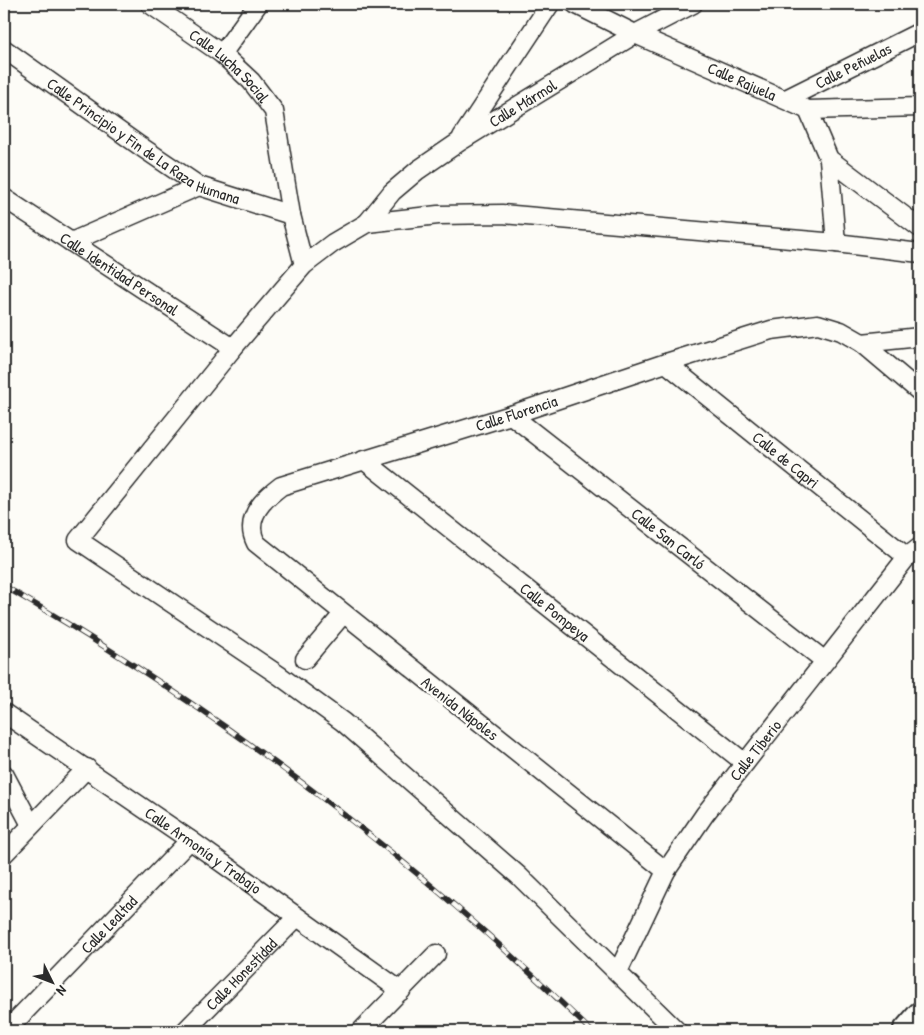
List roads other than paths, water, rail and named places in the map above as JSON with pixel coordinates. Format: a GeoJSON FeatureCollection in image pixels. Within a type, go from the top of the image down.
{"type":"FeatureCollection","features":[{"type":"Feature","properties":{"kind":"street","name":"Calle Lucha Social"},"geometry":{"type":"LineString","coordinates":[[150,4],[222,54],[251,80],[274,111],[292,215],[304,266]]}},
{"type":"Feature","properties":{"kind":"street"},"geometry":{"type":"LineString","coordinates":[[222,54],[258,4]]}},
{"type":"Feature","properties":{"kind":"street"},"geometry":{"type":"LineString","coordinates":[[459,142],[550,4]]}},
{"type":"Feature","properties":{"kind":"street","name":"Calle Rajuela"},"geometry":{"type":"LineString","coordinates":[[576,4],[635,34],[808,110],[920,107]]}},
{"type":"Feature","properties":{"kind":"street","name":"Calle Mármol"},"geometry":{"type":"LineString","coordinates":[[367,223],[392,192],[418,170],[459,142],[635,34],[693,4]]}},
{"type":"Feature","properties":{"kind":"street","name":"Calle Peñuelas"},"geometry":{"type":"LineString","coordinates":[[786,99],[920,32]]}},
{"type":"Feature","properties":{"kind":"street","name":"Calle Principio y Fin de La Raza Humana"},"geometry":{"type":"LineString","coordinates":[[4,49],[199,186],[292,215]]}},
{"type":"Feature","properties":{"kind":"street"},"geometry":{"type":"LineString","coordinates":[[808,110],[829,160],[836,243]]}},
{"type":"Feature","properties":{"kind":"street"},"geometry":{"type":"LineString","coordinates":[[829,160],[919,226]]}},
{"type":"Feature","properties":{"kind":"street"},"geometry":{"type":"LineString","coordinates":[[71,242],[199,186]]}},
{"type":"Feature","properties":{"kind":"street","name":"Calle Identidad Personal"},"geometry":{"type":"LineString","coordinates":[[4,198],[233,348]]}},
{"type":"Feature","properties":{"kind":"street"},"geometry":{"type":"LineString","coordinates":[[677,1031],[519,876],[343,722],[280,676],[78,540],[233,348],[304,266],[333,244],[367,223],[438,216],[502,214],[836,243],[920,253]]}},
{"type":"Feature","properties":{"kind":"street","name":"Calle Florencia"},"geometry":{"type":"LineString","coordinates":[[256,544],[252,528],[255,513],[266,497],[281,486],[511,415],[771,330],[818,324],[841,331],[862,344]]}},
{"type":"Feature","properties":{"kind":"street"},"geometry":{"type":"LineString","coordinates":[[862,344],[920,337]]}},
{"type":"Feature","properties":{"kind":"street"},"geometry":{"type":"LineString","coordinates":[[862,344],[920,392]]}},
{"type":"Feature","properties":{"kind":"street","name":"Calle de Capri"},"geometry":{"type":"LineString","coordinates":[[666,363],[914,552]]}},
{"type":"Feature","properties":{"kind":"street","name":"Calle San Carló"},"geometry":{"type":"LineString","coordinates":[[511,415],[825,661]]}},
{"type":"Feature","properties":{"kind":"street","name":"Calle Pompeya"},"geometry":{"type":"LineString","coordinates":[[364,460],[745,762]]}},
{"type":"Feature","properties":{"kind":"street","name":"Avenida Nápoles"},"geometry":{"type":"LineString","coordinates":[[256,544],[666,871]]}},
{"type":"Feature","properties":{"kind":"street","name":"Calle Tiberio"},"geometry":{"type":"LineString","coordinates":[[618,972],[666,871],[705,814],[825,661],[914,552]]}},
{"type":"Feature","properties":{"kind":"street"},"geometry":{"type":"LineString","coordinates":[[305,659],[343,614]]}},
{"type":"Feature","properties":{"kind":"street","name":"Calle Armonía y Trabajo"},"geometry":{"type":"LineString","coordinates":[[4,712],[190,840],[401,991]]}},
{"type":"Feature","properties":{"kind":"street"},"geometry":{"type":"LineString","coordinates":[[4,854],[87,768]]}},
{"type":"Feature","properties":{"kind":"street"},"geometry":{"type":"LineString","coordinates":[[4,774],[31,826]]}},
{"type":"Feature","properties":{"kind":"street","name":"Calle Lealtad"},"geometry":{"type":"LineString","coordinates":[[6,1031],[190,840]]}},
{"type":"Feature","properties":{"kind":"street","name":"Calle Honestidad"},"geometry":{"type":"LineString","coordinates":[[186,1031],[297,917]]}},
{"type":"Feature","properties":{"kind":"street"},"geometry":{"type":"LineString","coordinates":[[361,1031],[436,954]]}},
{"type":"Feature","properties":{"kind":"street"},"geometry":{"type":"LineString","coordinates":[[906,1031],[920,1015]]}},
{"type":"Feature","properties":{"kind":"railway"},"geometry":{"type":"LineString","coordinates":[[4,586],[83,633],[161,683],[312,790],[385,847],[455,906],[591,1031]]}}]}
